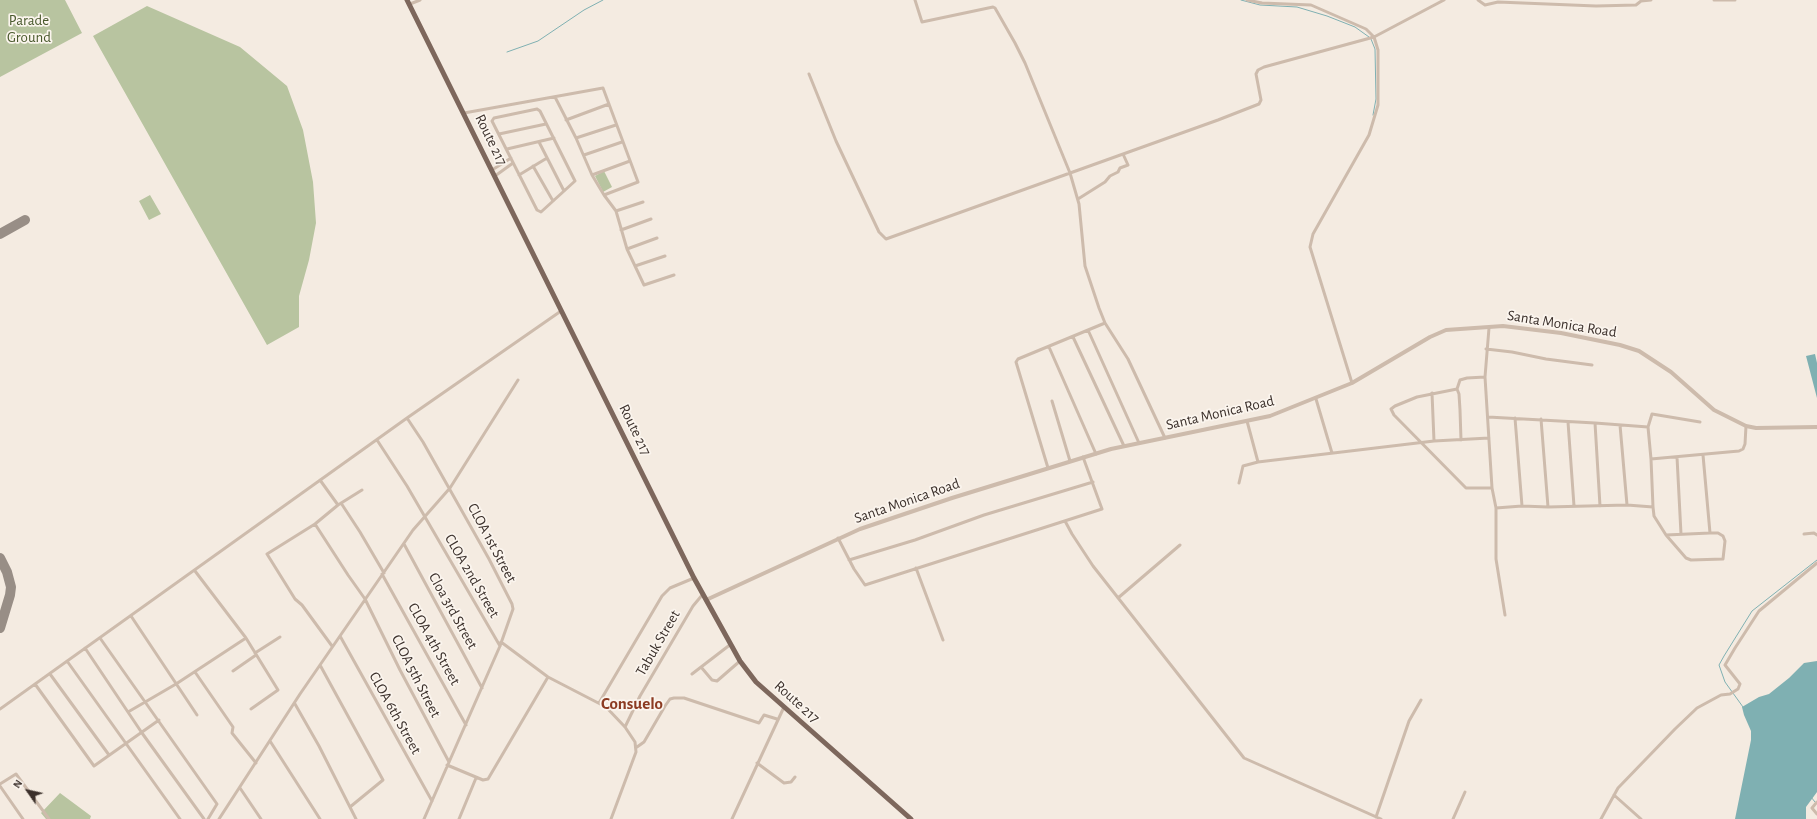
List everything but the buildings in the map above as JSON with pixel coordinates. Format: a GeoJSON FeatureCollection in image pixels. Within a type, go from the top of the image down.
{"type":"FeatureCollection","features":[{"type":"Feature","properties":{"kind":"main road","name":"Route 217"},"geometry":{"type":"LineString","coordinates":[[409,2],[694,578],[740,661],[756,682],[911,819]]}},
{"type":"Feature","properties":{"kind":"street"},"geometry":{"type":"LineString","coordinates":[[409,2],[420,0]]}},
{"type":"Feature","properties":{"kind":"street"},"geometry":{"type":"LineString","coordinates":[[915,0],[922,22],[993,7],[995,8],[1025,63],[1070,173],[1078,199],[1085,266],[1105,323],[1128,359],[1165,438]]}},
{"type":"Feature","properties":{"kind":"street"},"geometry":{"type":"LineString","coordinates":[[1247,0],[1262,3],[1311,5],[1366,29],[1374,37],[1378,50],[1378,105],[1370,135],[1314,234],[1310,247],[1352,383]]}},
{"type":"Feature","properties":{"kind":"street"},"geometry":{"type":"LineString","coordinates":[[809,74],[836,141],[879,232],[886,239],[1259,104],[1261,100],[1256,74],[1258,70],[1264,67],[1374,37],[1444,0]]}},
{"type":"Feature","properties":{"kind":"street"},"geometry":{"type":"LineString","coordinates":[[1478,0],[1485,5],[1498,2],[1596,6],[1636,5],[1641,0],[1651,0]]}},
{"type":"Feature","properties":{"kind":"street"},"geometry":{"type":"LineString","coordinates":[[1714,0],[1735,0]]}},
{"type":"Feature","properties":{"kind":"street"},"geometry":{"type":"LineString","coordinates":[[464,113],[603,88],[638,182],[604,195]]}},
{"type":"Feature","properties":{"kind":"street"},"geometry":{"type":"LineString","coordinates":[[555,97],[592,174],[604,195],[616,211],[627,249],[644,285],[674,275]]}},
{"type":"Feature","properties":{"kind":"street"},"geometry":{"type":"LineString","coordinates":[[566,120],[609,104]]}},
{"type":"Feature","properties":{"kind":"street"},"geometry":{"type":"LineString","coordinates":[[537,109],[540,111],[574,179],[573,183],[539,212],[499,134],[492,121],[494,118],[537,109]]}},
{"type":"Feature","properties":{"kind":"street"},"geometry":{"type":"LineString","coordinates":[[499,134],[546,124]]}},
{"type":"Feature","properties":{"kind":"street"},"geometry":{"type":"LineString","coordinates":[[576,138],[616,125]]}},
{"type":"Feature","properties":{"kind":"street"},"geometry":{"type":"LineString","coordinates":[[507,149],[554,138]]}},
{"type":"Feature","properties":{"kind":"street"},"geometry":{"type":"LineString","coordinates":[[539,142],[564,191]]}},
{"type":"Feature","properties":{"kind":"street"},"geometry":{"type":"LineString","coordinates":[[584,155],[622,142]]}},
{"type":"Feature","properties":{"kind":"street"},"geometry":{"type":"LineString","coordinates":[[1078,199],[1106,182],[1110,176],[1118,172],[1120,168],[1128,165],[1123,154]]}},
{"type":"Feature","properties":{"kind":"street"},"geometry":{"type":"LineString","coordinates":[[492,170],[511,158]]}},
{"type":"Feature","properties":{"kind":"street"},"geometry":{"type":"LineString","coordinates":[[519,175],[547,158]]}},
{"type":"Feature","properties":{"kind":"street"},"geometry":{"type":"LineString","coordinates":[[592,174],[630,161]]}},
{"type":"Feature","properties":{"kind":"street"},"geometry":{"type":"LineString","coordinates":[[495,176],[513,163]]}},
{"type":"Feature","properties":{"kind":"street"},"geometry":{"type":"LineString","coordinates":[[533,166],[553,201]]}},
{"type":"Feature","properties":{"kind":"street"},"geometry":{"type":"LineString","coordinates":[[616,211],[643,202]]}},
{"type":"Feature","properties":{"kind":"street"},"geometry":{"type":"LineString","coordinates":[[621,230],[651,220]]}},
{"type":"Feature","properties":{"kind":"street"},"geometry":{"type":"LineString","coordinates":[[627,249],[657,238]]}},
{"type":"Feature","properties":{"kind":"street"},"geometry":{"type":"LineString","coordinates":[[635,266],[665,256]]}},
{"type":"Feature","properties":{"kind":"street"},"geometry":{"type":"LineString","coordinates":[[0,709],[407,418],[562,310]]}},
{"type":"Feature","properties":{"kind":"street"},"geometry":{"type":"LineString","coordinates":[[1048,468],[1016,364],[1018,359],[1105,323]]}},
{"type":"Feature","properties":{"kind":"street","name":"Santa Monica Road"},"geometry":{"type":"LineString","coordinates":[[706,600],[838,538],[931,505],[1083,457],[1124,446],[1270,416],[1316,399],[1352,383],[1442,331],[1503,326],[1562,333],[1620,345],[1639,351],[1671,372],[1714,410],[1746,426],[1756,428],[1817,427]]}},
{"type":"Feature","properties":{"kind":"street"},"geometry":{"type":"LineString","coordinates":[[1489,328],[1486,349],[1485,377],[1492,488],[1496,508],[1496,559],[1505,614]]}},
{"type":"Feature","properties":{"kind":"street"},"geometry":{"type":"LineString","coordinates":[[1088,330],[1139,443]]}},
{"type":"Feature","properties":{"kind":"street"},"geometry":{"type":"LineString","coordinates":[[1073,337],[1124,446]]}},
{"type":"Feature","properties":{"kind":"street"},"geometry":{"type":"LineString","coordinates":[[1049,347],[1096,454]]}},
{"type":"Feature","properties":{"kind":"street"},"geometry":{"type":"LineString","coordinates":[[1486,349],[1592,365]]}},
{"type":"Feature","properties":{"kind":"street"},"geometry":{"type":"LineString","coordinates":[[1461,440],[1459,394],[1457,389],[1460,380],[1485,377]]}},
{"type":"Feature","properties":{"kind":"street"},"geometry":{"type":"LineString","coordinates":[[219,819],[332,646],[413,530],[450,488],[518,380]]}},
{"type":"Feature","properties":{"kind":"street"},"geometry":{"type":"LineString","coordinates":[[1457,389],[1417,397],[1391,409],[1394,415],[1466,488],[1492,488]]}},
{"type":"Feature","properties":{"kind":"street"},"geometry":{"type":"LineString","coordinates":[[1432,393],[1434,442]]}},
{"type":"Feature","properties":{"kind":"street"},"geometry":{"type":"LineString","coordinates":[[1316,399],[1332,453]]}},
{"type":"Feature","properties":{"kind":"street"},"geometry":{"type":"LineString","coordinates":[[1052,401],[1070,461]]}},
{"type":"Feature","properties":{"kind":"street"},"geometry":{"type":"LineString","coordinates":[[1666,535],[1718,533],[1723,536],[1725,541],[1723,559],[1691,560],[1686,558],[1666,535],[1654,516],[1648,427],[1652,414],[1700,422]]}},
{"type":"Feature","properties":{"kind":"street"},"geometry":{"type":"LineString","coordinates":[[1488,417],[1542,419],[1648,427]]}},
{"type":"Feature","properties":{"kind":"street","name":"CLOA 1st Street"},"geometry":{"type":"LineString","coordinates":[[407,418],[450,488],[512,604],[513,609],[501,644]]}},
{"type":"Feature","properties":{"kind":"street"},"geometry":{"type":"LineString","coordinates":[[1515,418],[1522,506]]}},
{"type":"Feature","properties":{"kind":"street"},"geometry":{"type":"LineString","coordinates":[[1542,419],[1548,507]]}},
{"type":"Feature","properties":{"kind":"street"},"geometry":{"type":"LineString","coordinates":[[1247,421],[1258,462]]}},
{"type":"Feature","properties":{"kind":"street"},"geometry":{"type":"LineString","coordinates":[[1568,422],[1574,506]]}},
{"type":"Feature","properties":{"kind":"street"},"geometry":{"type":"LineString","coordinates":[[1595,423],[1600,506]]}},
{"type":"Feature","properties":{"kind":"street"},"geometry":{"type":"LineString","coordinates":[[1620,425],[1626,505]]}},
{"type":"Feature","properties":{"kind":"street"},"geometry":{"type":"LineString","coordinates":[[1651,459],[1739,451],[1743,449],[1746,426]]}},
{"type":"Feature","properties":{"kind":"street"},"geometry":{"type":"LineString","coordinates":[[1239,483],[1243,466],[1258,462],[1422,443],[1489,438]]}},
{"type":"Feature","properties":{"kind":"street","name":"CLOA 2nd Street"},"geometry":{"type":"LineString","coordinates":[[377,440],[407,486],[501,644]]}},
{"type":"Feature","properties":{"kind":"street"},"geometry":{"type":"LineString","coordinates":[[1703,454],[1710,533]]}},
{"type":"Feature","properties":{"kind":"street"},"geometry":{"type":"LineString","coordinates":[[1677,456],[1681,534]]}},
{"type":"Feature","properties":{"kind":"street"},"geometry":{"type":"LineString","coordinates":[[838,538],[849,560],[865,585],[1102,509],[1083,457]]}},
{"type":"Feature","properties":{"kind":"street","name":"CLOA 4th Street"},"geometry":{"type":"LineString","coordinates":[[320,480],[360,532],[466,725]]}},
{"type":"Feature","properties":{"kind":"street"},"geometry":{"type":"LineString","coordinates":[[849,560],[914,540],[984,515],[1093,482]]}},
{"type":"Feature","properties":{"kind":"street"},"geometry":{"type":"LineString","coordinates":[[332,646],[302,605],[295,599],[267,554],[315,524],[339,504],[362,490]]}},
{"type":"Feature","properties":{"kind":"street"},"geometry":{"type":"LineString","coordinates":[[1496,508],[1522,506],[1548,507],[1626,505],[1653,507]]}},
{"type":"Feature","properties":{"kind":"street"},"geometry":{"type":"LineString","coordinates":[[1065,521],[1093,566],[1244,758],[1381,819]]}},
{"type":"Feature","properties":{"kind":"street","name":"CLOA 5th Street"},"geometry":{"type":"LineString","coordinates":[[315,524],[365,599],[448,764]]}},
{"type":"Feature","properties":{"kind":"street"},"geometry":{"type":"LineString","coordinates":[[1804,534],[1814,533],[1817,535]]}},
{"type":"Feature","properties":{"kind":"street","name":"Cloa 3rd Street"},"geometry":{"type":"LineString","coordinates":[[404,544],[482,688]]}},
{"type":"Feature","properties":{"kind":"street"},"geometry":{"type":"LineString","coordinates":[[1118,598],[1180,545]]}},
{"type":"Feature","properties":{"kind":"street"},"geometry":{"type":"LineString","coordinates":[[1600,819],[1618,788],[1697,708],[1721,695],[1730,694],[1740,684],[1725,665],[1735,648],[1759,611],[1817,563]]}},
{"type":"Feature","properties":{"kind":"street"},"geometry":{"type":"LineString","coordinates":[[916,568],[943,640]]}},
{"type":"Feature","properties":{"kind":"street"},"geometry":{"type":"LineString","coordinates":[[195,571],[246,638],[278,690],[251,709]]}},
{"type":"Feature","properties":{"kind":"street"},"geometry":{"type":"LineString","coordinates":[[599,703],[662,596],[670,588],[694,578]]}},
{"type":"Feature","properties":{"kind":"street","name":"Tabuk Street"},"geometry":{"type":"LineString","coordinates":[[625,726],[640,696],[682,623],[703,594]]}},
{"type":"Feature","properties":{"kind":"street"},"geometry":{"type":"LineString","coordinates":[[131,616],[197,715]]}},
{"type":"Feature","properties":{"kind":"street","name":"CLOA 6th Street"},"geometry":{"type":"LineString","coordinates":[[340,636],[432,801]]}},
{"type":"Feature","properties":{"kind":"street"},"geometry":{"type":"LineString","coordinates":[[233,671],[280,637]]}},
{"type":"Feature","properties":{"kind":"street"},"geometry":{"type":"LineString","coordinates":[[100,638],[217,804],[208,819]]}},
{"type":"Feature","properties":{"kind":"street"},"geometry":{"type":"LineString","coordinates":[[128,712],[176,684],[246,638]]}},
{"type":"Feature","properties":{"kind":"street"},"geometry":{"type":"LineString","coordinates":[[424,819],[501,644],[548,677],[599,703],[611,711],[625,726],[637,747]]}},
{"type":"Feature","properties":{"kind":"street"},"geometry":{"type":"LineString","coordinates":[[692,674],[731,644]]}},
{"type":"Feature","properties":{"kind":"street"},"geometry":{"type":"LineString","coordinates":[[85,648],[142,733],[204,819]]}},
{"type":"Feature","properties":{"kind":"street"},"geometry":{"type":"LineString","coordinates":[[67,661],[180,819]]}},
{"type":"Feature","properties":{"kind":"street"},"geometry":{"type":"LineString","coordinates":[[701,667],[712,680],[717,681],[740,661]]}},
{"type":"Feature","properties":{"kind":"street"},"geometry":{"type":"LineString","coordinates":[[320,665],[383,780],[350,807]]}},
{"type":"Feature","properties":{"kind":"street"},"geometry":{"type":"LineString","coordinates":[[195,672],[233,727],[232,732],[256,763]]}},
{"type":"Feature","properties":{"kind":"street"},"geometry":{"type":"LineString","coordinates":[[50,674],[109,755]]}},
{"type":"Feature","properties":{"kind":"street"},"geometry":{"type":"LineString","coordinates":[[448,764],[476,778],[483,780],[488,779],[548,677]]}},
{"type":"Feature","properties":{"kind":"street"},"geometry":{"type":"LineString","coordinates":[[36,684],[94,766],[159,720]]}},
{"type":"Feature","properties":{"kind":"street"},"geometry":{"type":"LineString","coordinates":[[611,819],[637,747],[644,742],[668,703],[674,698],[684,698],[760,723],[764,715],[777,719]]}},
{"type":"Feature","properties":{"kind":"street"},"geometry":{"type":"LineString","coordinates":[[1376,816],[1408,721],[1421,700]]}},
{"type":"Feature","properties":{"kind":"street"},"geometry":{"type":"LineString","coordinates":[[295,704],[319,746],[356,819]]}},
{"type":"Feature","properties":{"kind":"street"},"geometry":{"type":"LineString","coordinates":[[732,819],[777,719],[784,707]]}},
{"type":"Feature","properties":{"kind":"street"},"geometry":{"type":"LineString","coordinates":[[270,741],[320,819]]}},
{"type":"Feature","properties":{"kind":"street"},"geometry":{"type":"LineString","coordinates":[[757,763],[784,783],[791,782],[795,777]]}},
{"type":"Feature","properties":{"kind":"street"},"geometry":{"type":"LineString","coordinates":[[23,819],[0,785],[16,774],[49,819]]}},
{"type":"Feature","properties":{"kind":"street"},"geometry":{"type":"LineString","coordinates":[[459,819],[476,778]]}},
{"type":"Feature","properties":{"kind":"street"},"geometry":{"type":"LineString","coordinates":[[240,788],[261,819]]}},
{"type":"Feature","properties":{"kind":"street"},"geometry":{"type":"LineString","coordinates":[[1453,819],[1465,792]]}},
{"type":"Feature","properties":{"kind":"street"},"geometry":{"type":"LineString","coordinates":[[1614,795],[1641,819]]}},
{"type":"Feature","properties":{"kind":"street"},"geometry":{"type":"LineString","coordinates":[[1816,804],[1812,808],[1817,814]]}},
{"type":"Feature","properties":{"kind":"green space","name":"Parade Ground"},"geometry":{"type":"Polygon","coordinates":[[[0,0],[65,0],[82,33],[0,77],[0,0]]]}},
{"type":"Feature","properties":{"kind":"green space"},"geometry":{"type":"Polygon","coordinates":[[[147,6],[240,47],[287,86],[303,130],[313,182],[316,223],[309,260],[299,296],[299,327],[267,345],[93,36],[147,6]]]}},
{"type":"Feature","properties":{"kind":"green space"},"geometry":{"type":"Polygon","coordinates":[[[604,171],[612,187],[603,192],[595,176],[604,171]]]}},
{"type":"Feature","properties":{"kind":"green space"},"geometry":{"type":"Polygon","coordinates":[[[150,195],[161,214],[149,220],[139,201],[150,195]]]}},
{"type":"Feature","properties":{"kind":"green space"},"geometry":{"type":"Polygon","coordinates":[[[60,793],[91,816],[90,819],[46,819],[41,813],[60,793]]]}},
{"type":"Feature","properties":{"kind":"water"},"geometry":{"type":"Polygon","coordinates":[[[1815,354],[1817,363],[1817,398],[1806,356],[1815,354]]]}},
{"type":"Feature","properties":{"kind":"water"},"geometry":{"type":"Polygon","coordinates":[[[1817,661],[1817,792],[1806,807],[1806,819],[1735,819],[1751,740],[1751,731],[1742,707],[1759,697],[1769,694],[1789,678],[1804,663],[1817,661]]]}},
{"type":"Feature","properties":{"kind":"waterway"},"geometry":{"type":"LineString","coordinates":[[507,52],[538,41],[584,10],[603,0]]}},
{"type":"Feature","properties":{"kind":"waterway"},"geometry":{"type":"LineString","coordinates":[[1241,0],[1260,5],[1297,7],[1327,16],[1355,27],[1369,37]]}},
{"type":"Feature","properties":{"kind":"waterway"},"geometry":{"type":"LineString","coordinates":[[1371,39],[1375,49],[1376,99],[1373,115]]}},
{"type":"Feature","properties":{"kind":"waterway"},"geometry":{"type":"LineString","coordinates":[[1743,707],[1725,682],[1719,665],[1752,611],[1817,560]]}},
{"type":"Feature","properties":{"kind":"waterway"},"geometry":{"type":"LineString","coordinates":[[1811,797],[1815,802]]}},
{"type":"Feature","properties":{"kind":"taxiway"},"geometry":{"type":"LineString","coordinates":[[0,234],[25,220]]}},
{"type":"Feature","properties":{"kind":"taxiway"},"geometry":{"type":"LineString","coordinates":[[0,558],[7,572],[11,587],[0,628]]}},
{"type":"Feature","properties":{"kind":"district","name":"Consuelo"},"geometry":{"type":"Point","coordinates":[632,704]}}]}
